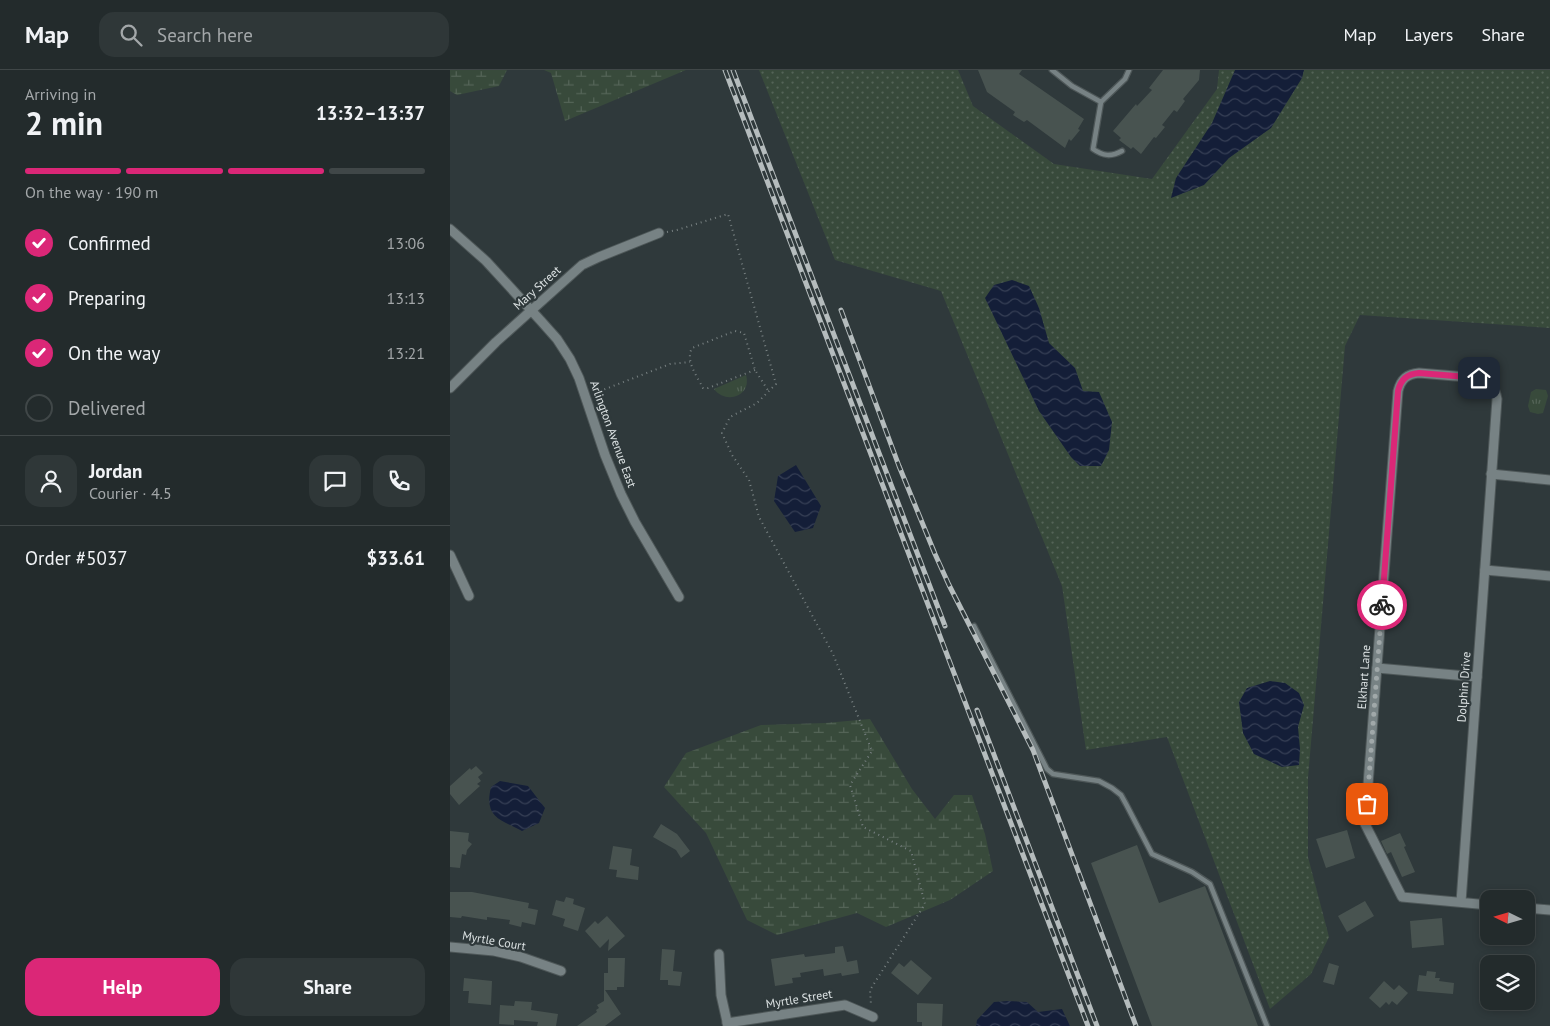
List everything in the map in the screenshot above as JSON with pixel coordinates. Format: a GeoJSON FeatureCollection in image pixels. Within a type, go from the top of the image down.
{"type":"FeatureCollection","features":[{"type":"Feature","properties":{"kind":"street","name":"Arlington Avenue East"},"geometry":{"type":"LineString","coordinates":[[450,229],[476,250],[557,339],[570,359],[586,396],[605,455],[621,494],[635,522],[679,597]]}},
{"type":"Feature","properties":{"kind":"street","name":"Mary Street"},"geometry":{"type":"LineString","coordinates":[[450,388],[531,310],[582,265],[658,233]]}},
{"type":"Feature","properties":{"kind":"street","name":"Dolphin Drive"},"geometry":{"type":"LineString","coordinates":[[1398,391],[1400,382],[1412,374],[1479,378],[1487,381],[1492,386],[1496,392],[1497,400],[1460,902]]}},
{"type":"Feature","properties":{"kind":"street","name":"Elkhart Lane"},"geometry":{"type":"LineString","coordinates":[[1398,391],[1366,824],[1402,897],[1460,902]]}},
{"type":"Feature","properties":{"kind":"street"},"geometry":{"type":"LineString","coordinates":[[1492,474],[1550,480]]}},
{"type":"Feature","properties":{"kind":"street"},"geometry":{"type":"LineString","coordinates":[[450,555],[469,596]]}},
{"type":"Feature","properties":{"kind":"street"},"geometry":{"type":"LineString","coordinates":[[1484,570],[1550,576]]}},
{"type":"Feature","properties":{"kind":"street"},"geometry":{"type":"LineString","coordinates":[[1377,668],[1477,678]]}},
{"type":"Feature","properties":{"kind":"street"},"geometry":{"type":"LineString","coordinates":[[1460,902],[1480,904]]}},
{"type":"Feature","properties":{"kind":"street"},"geometry":{"type":"LineString","coordinates":[[1535,909],[1550,910]]}},
{"type":"Feature","properties":{"kind":"street","name":"Myrtle Court"},"geometry":{"type":"LineString","coordinates":[[450,947],[512,955],[561,971]]}},
{"type":"Feature","properties":{"kind":"street"},"geometry":{"type":"LineString","coordinates":[[719,954],[721,995],[728,1024]]}},
{"type":"Feature","properties":{"kind":"street","name":"Myrtle Street"},"geometry":{"type":"LineString","coordinates":[[728,1024],[845,1005],[873,1017]]}},
{"type":"Feature","properties":{"kind":"lane"},"geometry":{"type":"LineString","coordinates":[[1052,70],[1072,86],[1101,102]]}},
{"type":"Feature","properties":{"kind":"lane"},"geometry":{"type":"LineString","coordinates":[[1122,151],[1113,156],[1100,154],[1093,149],[1101,102],[1125,79],[1129,70]]}},
{"type":"Feature","properties":{"kind":"lane"},"geometry":{"type":"LineString","coordinates":[[974,626],[1046,769],[1053,774],[1099,781],[1112,788],[1121,795],[1152,854],[1192,872],[1210,884],[1267,1026]]}},
{"type":"Feature","properties":{"kind":"path"},"geometry":{"type":"LineString","coordinates":[[658,233],[677,230],[728,214],[776,384],[757,404],[730,417],[722,433],[732,455],[749,480],[759,517],[832,654],[872,751],[850,785],[863,827],[910,851],[925,904],[870,990],[873,1017]]}},
{"type":"Feature","properties":{"kind":"path"},"geometry":{"type":"LineString","coordinates":[[756,370],[708,388],[703,388],[690,362],[689,354],[692,348],[735,331],[744,333],[756,370],[769,392]]}},
{"type":"Feature","properties":{"kind":"path"},"geometry":{"type":"LineString","coordinates":[[586,396],[670,364],[690,362]]}},
{"type":"Feature","properties":{"kind":"green space"},"geometry":{"type":"Polygon","coordinates":[[[450,70],[507,70],[499,86],[457,95],[450,91],[450,70]]]}},
{"type":"Feature","properties":{"kind":"green space"},"geometry":{"type":"Polygon","coordinates":[[[544,70],[686,70],[565,121],[551,73],[544,70]]]}},
{"type":"Feature","properties":{"kind":"green space"},"geometry":{"type":"Polygon","coordinates":[[[759,70],[958,70],[973,106],[1054,164],[1152,179],[1217,89],[1219,70],[1550,70],[1550,328],[1360,315],[1345,346],[1308,778],[1308,857],[1329,937],[1311,974],[1270,1009],[1167,737],[1086,750],[1062,586],[941,291],[835,260],[759,70]]]}},
{"type":"Feature","properties":{"kind":"green space"},"geometry":{"type":"Polygon","coordinates":[[[746,375],[747,382],[745,388],[737,396],[725,397],[714,389],[746,375]]]}},
{"type":"Feature","properties":{"kind":"green space"},"geometry":{"type":"Polygon","coordinates":[[[1536,389],[1546,390],[1548,396],[1543,413],[1538,414],[1530,412],[1528,406],[1531,392],[1536,389]]]}},
{"type":"Feature","properties":{"kind":"green space"},"geometry":{"type":"Polygon","coordinates":[[[870,719],[912,789],[935,819],[954,795],[972,795],[985,834],[993,871],[950,900],[886,927],[857,913],[777,935],[747,920],[706,833],[664,787],[686,753],[761,725],[825,723],[870,719]]]}},
{"type":"Feature","properties":{"kind":"water"},"geometry":{"type":"Polygon","coordinates":[[[1235,70],[1304,70],[1302,78],[1271,128],[1229,158],[1204,185],[1171,198],[1176,178],[1212,123],[1235,70]]]}},
{"type":"Feature","properties":{"kind":"water"},"geometry":{"type":"Polygon","coordinates":[[[1012,280],[1029,286],[1039,308],[1049,343],[1075,368],[1083,391],[1099,392],[1112,422],[1109,450],[1101,466],[1080,466],[1071,457],[1039,411],[985,298],[994,285],[1012,280]]]}},
{"type":"Feature","properties":{"kind":"water"},"geometry":{"type":"Polygon","coordinates":[[[796,465],[821,506],[813,528],[795,532],[774,501],[778,476],[796,465]]]}},
{"type":"Feature","properties":{"kind":"water"},"geometry":{"type":"Polygon","coordinates":[[[1270,681],[1285,683],[1299,693],[1304,705],[1298,727],[1299,765],[1282,767],[1254,754],[1243,733],[1239,702],[1247,688],[1270,681]]]}},
{"type":"Feature","properties":{"kind":"water"},"geometry":{"type":"Polygon","coordinates":[[[500,781],[528,786],[545,808],[539,823],[522,831],[495,816],[489,797],[491,787],[500,781]]]}},
{"type":"Feature","properties":{"kind":"water"},"geometry":{"type":"Polygon","coordinates":[[[994,1002],[1027,1002],[1038,1012],[1062,1009],[1070,1026],[976,1026],[977,1020],[994,1002]]]}},
{"type":"Feature","properties":{"kind":"building"},"geometry":{"type":"Polygon","coordinates":[[[978,70],[1022,70],[1019,74],[1084,119],[1078,129],[1080,130],[1071,141],[1069,139],[1065,148],[1027,120],[1024,122],[1013,115],[1015,112],[987,92],[978,70]]]}},
{"type":"Feature","properties":{"kind":"building"},"geometry":{"type":"Polygon","coordinates":[[[1163,70],[1200,70],[1199,80],[1183,99],[1185,101],[1177,112],[1174,110],[1162,125],[1165,127],[1156,138],[1154,137],[1141,154],[1133,147],[1131,149],[1119,140],[1121,138],[1113,131],[1136,104],[1137,106],[1152,90],[1149,88],[1163,70]]]}},
{"type":"Feature","properties":{"kind":"building"},"geometry":{"type":"Polygon","coordinates":[[[476,766],[483,773],[478,777],[481,781],[477,784],[480,786],[459,805],[450,794],[450,786],[470,768],[471,770],[476,766]]]}},
{"type":"Feature","properties":{"kind":"building"},"geometry":{"type":"Polygon","coordinates":[[[661,824],[677,834],[690,851],[681,858],[676,850],[653,837],[661,824]]]}},
{"type":"Feature","properties":{"kind":"building"},"geometry":{"type":"Polygon","coordinates":[[[1347,830],[1355,858],[1326,868],[1316,839],[1347,830]]]}},
{"type":"Feature","properties":{"kind":"building"},"geometry":{"type":"Polygon","coordinates":[[[450,831],[469,833],[468,841],[472,844],[467,850],[466,855],[462,854],[460,868],[450,867],[450,831]]]}},
{"type":"Feature","properties":{"kind":"building"},"geometry":{"type":"Polygon","coordinates":[[[1400,833],[1415,872],[1402,877],[1391,852],[1387,854],[1381,841],[1400,833]]]}},
{"type":"Feature","properties":{"kind":"building"},"geometry":{"type":"Polygon","coordinates":[[[1137,845],[1159,903],[1205,886],[1258,1026],[1152,1026],[1091,863],[1137,845]]]}},
{"type":"Feature","properties":{"kind":"building"},"geometry":{"type":"Polygon","coordinates":[[[613,846],[632,849],[630,865],[639,867],[638,880],[616,877],[617,870],[609,869],[613,846]]]}},
{"type":"Feature","properties":{"kind":"building"},"geometry":{"type":"Polygon","coordinates":[[[450,892],[472,892],[529,903],[528,908],[538,910],[535,925],[522,922],[521,927],[509,924],[510,920],[487,917],[487,920],[462,916],[461,918],[450,917],[450,892]]]}},
{"type":"Feature","properties":{"kind":"building"},"geometry":{"type":"Polygon","coordinates":[[[566,897],[574,899],[573,904],[585,908],[578,931],[563,926],[565,919],[552,915],[556,900],[564,902],[566,897]]]}},
{"type":"Feature","properties":{"kind":"building"},"geometry":{"type":"Polygon","coordinates":[[[1365,901],[1374,916],[1347,932],[1338,916],[1365,901]]]}},
{"type":"Feature","properties":{"kind":"building"},"geometry":{"type":"Polygon","coordinates":[[[607,916],[625,936],[608,951],[609,939],[600,948],[585,931],[595,921],[598,924],[607,916]]]}},
{"type":"Feature","properties":{"kind":"building"},"geometry":{"type":"Polygon","coordinates":[[[1442,918],[1444,945],[1412,948],[1410,921],[1442,918]]]}},
{"type":"Feature","properties":{"kind":"building"},"geometry":{"type":"Polygon","coordinates":[[[843,946],[847,962],[857,960],[859,973],[842,976],[841,973],[824,976],[823,969],[800,973],[801,977],[792,978],[793,983],[775,986],[771,959],[804,954],[805,957],[835,953],[835,947],[843,946]]]}},
{"type":"Feature","properties":{"kind":"building"},"geometry":{"type":"Polygon","coordinates":[[[662,949],[675,950],[673,971],[682,972],[680,986],[668,985],[668,980],[660,980],[662,949]]]}},
{"type":"Feature","properties":{"kind":"building"},"geometry":{"type":"Polygon","coordinates":[[[608,958],[625,958],[624,987],[617,987],[617,990],[605,990],[621,1014],[605,1026],[577,1026],[597,1012],[596,1010],[599,1008],[597,1005],[604,1001],[604,973],[608,973],[608,958]]]}},
{"type":"Feature","properties":{"kind":"building"},"geometry":{"type":"Polygon","coordinates":[[[911,960],[932,978],[918,995],[891,973],[899,963],[904,967],[911,960]]]}},
{"type":"Feature","properties":{"kind":"building"},"geometry":{"type":"Polygon","coordinates":[[[1329,963],[1339,966],[1334,985],[1323,982],[1329,963]]]}},
{"type":"Feature","properties":{"kind":"building"},"geometry":{"type":"Polygon","coordinates":[[[1427,971],[1436,972],[1435,978],[1440,978],[1439,981],[1454,983],[1453,994],[1417,991],[1419,975],[1426,976],[1427,971]]]}},
{"type":"Feature","properties":{"kind":"building"},"geometry":{"type":"Polygon","coordinates":[[[464,978],[492,981],[491,1005],[468,1003],[469,991],[463,991],[464,978]]]}},
{"type":"Feature","properties":{"kind":"building"},"geometry":{"type":"Polygon","coordinates":[[[1384,981],[1394,990],[1399,985],[1408,993],[1397,1005],[1392,1001],[1389,1005],[1386,1002],[1380,1008],[1369,998],[1384,981]]]}},
{"type":"Feature","properties":{"kind":"building"},"geometry":{"type":"Polygon","coordinates":[[[515,1001],[532,1002],[531,1010],[558,1014],[556,1026],[537,1026],[538,1022],[514,1020],[514,1025],[499,1024],[500,1005],[514,1006],[515,1001]]]}},
{"type":"Feature","properties":{"kind":"building"},"geometry":{"type":"Polygon","coordinates":[[[917,1003],[943,1004],[942,1026],[922,1026],[922,1022],[917,1022],[917,1003]]]}},
{"type":"Feature","properties":{"kind":"railway"},"geometry":{"type":"LineString","coordinates":[[725,70],[1088,1026]]}},
{"type":"Feature","properties":{"kind":"railway"},"geometry":{"type":"LineString","coordinates":[[733,70],[945,626]]}},
{"type":"Feature","properties":{"kind":"railway"},"geometry":{"type":"LineString","coordinates":[[841,310],[899,466],[935,554],[1033,750],[1136,1026]]}},
{"type":"Feature","properties":{"kind":"railway"},"geometry":{"type":"LineString","coordinates":[[977,710],[1097,1026]]}},
{"type":"Feature","properties":{"kind":"way so far"},"geometry":{"type":"LineString","coordinates":[[1367,804],[1382,605]]}},
{"type":"Feature","properties":{"kind":"route"},"geometry":{"type":"LineString","coordinates":[[1382,605],[1400,382],[1412,374],[1419,373],[1479,378]]}}]}
